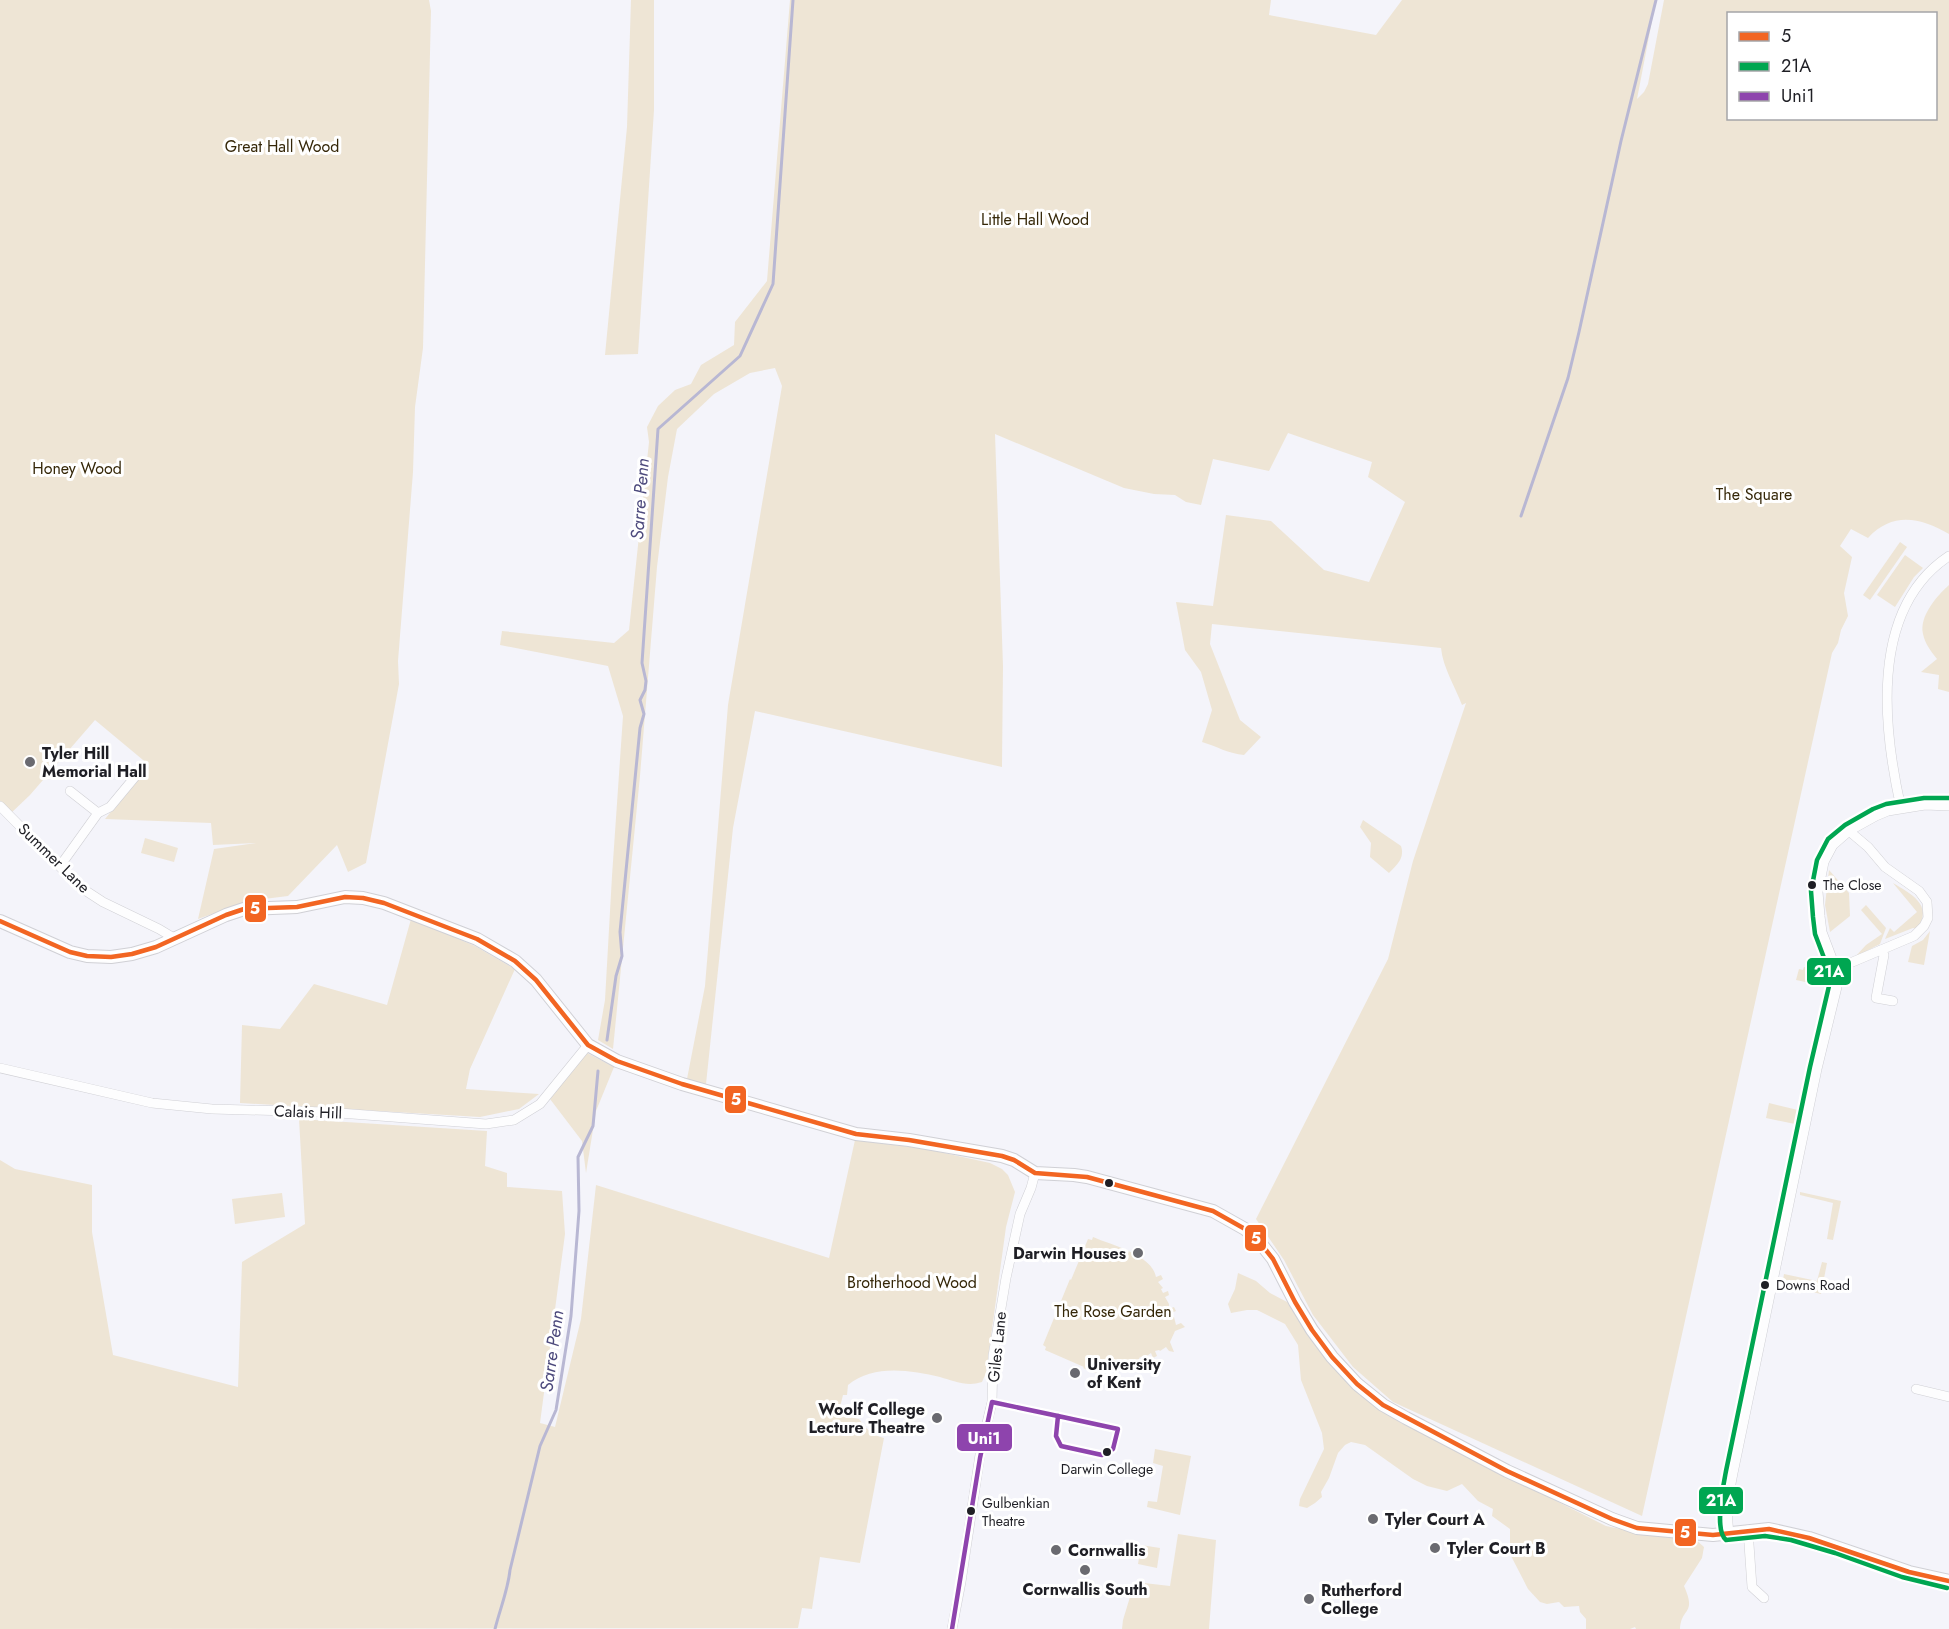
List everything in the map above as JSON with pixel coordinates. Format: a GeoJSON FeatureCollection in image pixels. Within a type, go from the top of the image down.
{"type":"FeatureCollection","features":[{"type":"Feature","properties":{"kind":"street"},"geometry":{"type":"LineString","coordinates":[[1901,808],[1893,771],[1889,729],[1887,696],[1890,654],[1898,621],[1911,596],[1926,576],[1949,556]]}},
{"type":"Feature","properties":{"kind":"street"},"geometry":{"type":"LineString","coordinates":[[60,866],[98,813],[110,807],[144,766]]}},
{"type":"Feature","properties":{"kind":"street"},"geometry":{"type":"LineString","coordinates":[[70,791],[98,813]]}},
{"type":"Feature","properties":{"kind":"street"},"geometry":{"type":"LineString","coordinates":[[1729,1533],[1728,1495],[1817,1069],[1836,991],[1836,969],[1822,932],[1818,892],[1824,862],[1833,845],[1849,831],[1876,816],[1901,808],[1924,805],[1949,806]]}},
{"type":"Feature","properties":{"kind":"street","name":"Summer Lane"},"geometry":{"type":"LineString","coordinates":[[0,806],[80,887],[103,902],[174,938]]}},
{"type":"Feature","properties":{"kind":"street"},"geometry":{"type":"LineString","coordinates":[[1836,969],[1911,937],[1920,932],[1928,918],[1927,902],[1919,891],[1885,867],[1868,847],[1849,831]]}},
{"type":"Feature","properties":{"kind":"street"},"geometry":{"type":"LineString","coordinates":[[0,921],[70,952],[87,956],[111,957],[156,947],[244,909],[297,907],[345,897],[384,903],[477,939],[515,961],[536,980],[588,1045],[617,1061],[704,1091],[856,1134],[909,1140],[1002,1156],[1014,1160],[1035,1173],[1074,1174],[1191,1204],[1224,1216],[1245,1229],[1265,1248],[1280,1270],[1295,1302],[1332,1357],[1357,1384],[1383,1405],[1507,1471],[1612,1519],[1638,1528],[1698,1534],[1768,1529],[1791,1534],[1909,1572],[1949,1581]]}},
{"type":"Feature","properties":{"kind":"street"},"geometry":{"type":"LineString","coordinates":[[1881,950],[1884,956],[1876,998],[1893,1001]]}},
{"type":"Feature","properties":{"kind":"street","name":"Calais Hill"},"geometry":{"type":"LineString","coordinates":[[0,1068],[152,1103],[213,1109],[326,1112],[486,1124],[514,1120],[540,1104],[588,1045]]}},
{"type":"Feature","properties":{"kind":"street","name":"Giles Lane"},"geometry":{"type":"LineString","coordinates":[[952,1629],[981,1448],[992,1402],[993,1356],[1006,1278],[1020,1214],[1035,1173]]}},
{"type":"Feature","properties":{"kind":"street"},"geometry":{"type":"LineString","coordinates":[[1916,1389],[1949,1397]]}},
{"type":"Feature","properties":{"kind":"street"},"geometry":{"type":"LineString","coordinates":[[1748,1530],[1752,1587],[1764,1598]]}},
{"type":"Feature","properties":{"kind":"green space"},"geometry":{"type":"Polygon","coordinates":[[[0,0],[429,0],[431,11],[423,348],[415,407],[413,472],[398,661],[399,684],[366,863],[348,872],[337,845],[288,896],[249,901],[198,919],[214,849],[256,843],[213,845],[211,823],[105,819],[149,765],[95,720],[30,795],[9,815],[0,805],[0,0]]]}},
{"type":"Feature","properties":{"kind":"green space"},"geometry":{"type":"Polygon","coordinates":[[[631,0],[654,0],[654,110],[638,354],[605,355],[627,127],[631,0]]]}},
{"type":"Feature","properties":{"kind":"green space"},"geometry":{"type":"Polygon","coordinates":[[[790,0],[1271,0],[1269,15],[1376,35],[1402,0],[1656,0],[1637,99],[1648,84],[1664,0],[1949,0],[1949,534],[1918,521],[1897,521],[1878,529],[1868,538],[1851,529],[1840,546],[1852,557],[1844,593],[1848,616],[1832,653],[1642,1516],[1393,1402],[1353,1367],[1313,1315],[1284,1260],[1256,1219],[1388,959],[1413,861],[1466,703],[1462,705],[1447,670],[1441,648],[1212,624],[1210,644],[1240,720],[1261,737],[1244,755],[1228,752],[1202,742],[1212,710],[1201,672],[1185,650],[1176,602],[1213,606],[1226,515],[1271,521],[1324,570],[1369,582],[1405,502],[1368,477],[1372,462],[1288,433],[1269,471],[1213,459],[1201,505],[1186,502],[1175,495],[1154,494],[1124,488],[995,434],[1003,666],[1002,767],[755,711],[733,828],[706,1084],[687,1079],[705,986],[728,705],[782,386],[775,368],[750,373],[714,394],[677,429],[668,477],[657,567],[640,776],[613,1049],[598,1040],[605,1000],[623,716],[608,666],[500,645],[502,631],[614,643],[629,630],[649,442],[647,427],[658,406],[675,390],[691,384],[701,365],[734,345],[735,322],[767,281],[790,0]]]}},
{"type":"Feature","properties":{"kind":"green space"},"geometry":{"type":"Polygon","coordinates":[[[1900,542],[1907,547],[1870,600],[1863,595],[1900,542]]]}},
{"type":"Feature","properties":{"kind":"green space"},"geometry":{"type":"Polygon","coordinates":[[[1905,555],[1923,568],[1914,577],[1895,607],[1877,595],[1905,555]]]}},
{"type":"Feature","properties":{"kind":"green space"},"geometry":{"type":"Polygon","coordinates":[[[1949,585],[1949,692],[1938,689],[1939,675],[1921,672],[1937,659],[1924,638],[1922,627],[1926,613],[1949,585]]]}},
{"type":"Feature","properties":{"kind":"green space"},"geometry":{"type":"Polygon","coordinates":[[[1363,820],[1401,846],[1401,858],[1389,873],[1370,857],[1371,843],[1360,827],[1363,820]]]}},
{"type":"Feature","properties":{"kind":"green space"},"geometry":{"type":"Polygon","coordinates":[[[145,838],[178,848],[174,862],[141,853],[145,838]]]}},
{"type":"Feature","properties":{"kind":"green space"},"geometry":{"type":"Polygon","coordinates":[[[1829,870],[1849,893],[1850,916],[1830,932],[1825,905],[1829,870]]]}},
{"type":"Feature","properties":{"kind":"green space"},"geometry":{"type":"Polygon","coordinates":[[[1893,883],[1918,901],[1922,907],[1922,921],[1917,929],[1913,928],[1885,939],[1890,928],[1894,932],[1917,912],[1893,883]]]}},
{"type":"Feature","properties":{"kind":"green space"},"geometry":{"type":"Polygon","coordinates":[[[1866,905],[1886,928],[1880,944],[1855,957],[1866,945],[1882,934],[1861,910],[1866,905]]]}},
{"type":"Feature","properties":{"kind":"green space"},"geometry":{"type":"Polygon","coordinates":[[[411,919],[475,946],[515,969],[470,1069],[466,1089],[539,1094],[519,1109],[480,1117],[240,1103],[242,1025],[280,1029],[314,984],[387,1005],[411,919]]]}},
{"type":"Feature","properties":{"kind":"green space"},"geometry":{"type":"Polygon","coordinates":[[[1930,931],[1924,965],[1908,962],[1912,946],[1923,940],[1930,931]]]}},
{"type":"Feature","properties":{"kind":"green space"},"geometry":{"type":"Polygon","coordinates":[[[1822,953],[1827,970],[1828,987],[1796,980],[1799,969],[1809,968],[1808,971],[1812,972],[1813,969],[1818,969],[1822,953]]]}},
{"type":"Feature","properties":{"kind":"green space"},"geometry":{"type":"Polygon","coordinates":[[[587,1053],[614,1067],[596,1111],[586,1173],[582,1141],[550,1099],[587,1053]]]}},
{"type":"Feature","properties":{"kind":"green space"},"geometry":{"type":"Polygon","coordinates":[[[1769,1103],[1802,1111],[1800,1119],[1795,1124],[1766,1118],[1769,1103]]]}},
{"type":"Feature","properties":{"kind":"green space","name":"Brotherhood Wood"},"geometry":{"type":"Polygon","coordinates":[[[299,1119],[487,1131],[485,1166],[507,1173],[507,1187],[562,1191],[565,1234],[540,1423],[555,1427],[581,1319],[596,1185],[829,1258],[855,1140],[926,1149],[990,1163],[1008,1175],[1015,1192],[1006,1227],[986,1373],[982,1382],[971,1384],[916,1372],[880,1371],[858,1378],[848,1385],[847,1395],[843,1395],[838,1415],[859,1419],[870,1431],[884,1438],[860,1563],[820,1557],[812,1609],[802,1608],[798,1628],[0,1629],[0,1160],[15,1169],[92,1185],[92,1232],[113,1355],[238,1387],[242,1262],[305,1224],[299,1119]]]}},
{"type":"Feature","properties":{"kind":"green space"},"geometry":{"type":"Polygon","coordinates":[[[1800,1192],[1841,1201],[1833,1240],[1827,1239],[1833,1203],[1800,1195],[1800,1192]]]}},
{"type":"Feature","properties":{"kind":"green space"},"geometry":{"type":"Polygon","coordinates":[[[282,1193],[285,1217],[235,1224],[232,1199],[282,1193]]]}},
{"type":"Feature","properties":{"kind":"green space","name":"The Rose Garden"},"geometry":{"type":"Polygon","coordinates":[[[1093,1237],[1140,1257],[1153,1269],[1156,1277],[1161,1275],[1163,1279],[1158,1282],[1163,1288],[1161,1289],[1163,1293],[1168,1291],[1169,1295],[1165,1297],[1169,1309],[1174,1307],[1176,1311],[1171,1313],[1176,1325],[1181,1323],[1185,1327],[1175,1331],[1170,1342],[1174,1352],[1169,1351],[1166,1347],[1155,1351],[1157,1356],[1153,1358],[1151,1353],[1144,1358],[1143,1356],[1139,1358],[1141,1363],[1137,1364],[1135,1360],[1123,1364],[1125,1369],[1121,1371],[1118,1365],[1114,1367],[1112,1364],[1095,1373],[1045,1350],[1046,1347],[1043,1345],[1070,1279],[1088,1239],[1092,1240],[1093,1237]]]}},
{"type":"Feature","properties":{"kind":"green space"},"geometry":{"type":"Polygon","coordinates":[[[1822,1262],[1827,1263],[1821,1294],[1782,1285],[1784,1274],[1817,1281],[1822,1262]]]}},
{"type":"Feature","properties":{"kind":"green space"},"geometry":{"type":"Polygon","coordinates":[[[1238,1273],[1256,1281],[1270,1293],[1289,1303],[1327,1360],[1353,1388],[1401,1423],[1606,1526],[1695,1539],[1704,1547],[1702,1558],[1684,1586],[1688,1595],[1689,1607],[1680,1629],[1636,1629],[1635,1627],[1586,1629],[1586,1619],[1580,1612],[1579,1606],[1564,1607],[1559,1602],[1547,1604],[1540,1602],[1528,1589],[1510,1554],[1510,1529],[1492,1516],[1493,1509],[1478,1501],[1462,1484],[1447,1491],[1427,1486],[1413,1479],[1365,1445],[1351,1442],[1345,1445],[1338,1453],[1321,1492],[1322,1497],[1307,1508],[1299,1506],[1300,1499],[1324,1449],[1322,1433],[1301,1380],[1298,1345],[1285,1324],[1257,1310],[1231,1313],[1228,1304],[1235,1289],[1238,1273]]]}},
{"type":"Feature","properties":{"kind":"green space"},"geometry":{"type":"Polygon","coordinates":[[[1155,1449],[1191,1456],[1180,1515],[1147,1507],[1148,1501],[1157,1502],[1163,1466],[1153,1463],[1155,1449]]]}},
{"type":"Feature","properties":{"kind":"green space"},"geometry":{"type":"Polygon","coordinates":[[[1178,1534],[1216,1540],[1209,1629],[1122,1629],[1133,1587],[1143,1589],[1144,1583],[1170,1586],[1178,1534]]]}},
{"type":"Feature","properties":{"kind":"green space"},"geometry":{"type":"Polygon","coordinates":[[[1141,1545],[1160,1548],[1157,1568],[1138,1564],[1141,1545]]]}},
{"type":"Feature","properties":{"kind":"waterway","name":"Sarre Penn"},"geometry":{"type":"LineString","coordinates":[[607,1040],[616,976],[622,956],[620,932],[640,728],[644,714],[640,700],[646,681],[642,663],[658,429],[740,356],[773,284],[793,0]]}},
{"type":"Feature","properties":{"kind":"waterway"},"geometry":{"type":"LineString","coordinates":[[1521,516],[1568,378],[1621,141],[1656,0]]}},
{"type":"Feature","properties":{"kind":"waterway","name":"Sarre Penn"},"geometry":{"type":"LineString","coordinates":[[495,1629],[508,1585],[540,1446],[556,1410],[571,1316],[579,1211],[578,1157],[593,1126],[598,1071]]}},
{"type":"Feature","properties":{"kind":"transit line","name":"21A"},"geometry":{"type":"LineString","coordinates":[[1947,1588],[1902,1577],[1791,1540],[1765,1536],[1726,1540],[1722,1535],[1720,1518],[1726,1471],[1829,986],[1829,971],[1815,934],[1813,917],[1811,891],[1817,860],[1828,839],[1845,825],[1873,809],[1886,804],[1924,798],[1949,798]]}},
{"type":"Feature","properties":{"kind":"transit line","name":"5"},"geometry":{"type":"LineString","coordinates":[[0,921],[70,952],[87,956],[111,957],[156,947],[244,909],[297,907],[345,897],[384,903],[477,939],[515,961],[536,980],[588,1045],[617,1061],[682,1084],[856,1134],[909,1140],[1002,1156],[1014,1160],[1035,1173],[1087,1177],[1213,1211],[1245,1229],[1258,1240],[1273,1259],[1295,1302],[1332,1357],[1357,1384],[1383,1405],[1507,1471],[1612,1519],[1637,1528],[1713,1535],[1769,1529],[1809,1538],[1909,1572],[1949,1581]]}},
{"type":"Feature","properties":{"kind":"transit line","name":"Uni1"},"geometry":{"type":"LineString","coordinates":[[952,1629],[980,1458],[992,1402],[1058,1416]]}},
{"type":"Feature","properties":{"kind":"transit line","name":"Uni1"},"geometry":{"type":"LineString","coordinates":[[1058,1416],[1118,1429],[1113,1449],[1102,1455],[1061,1446],[1056,1436],[1058,1416]]}},
{"type":"Feature","properties":{"kind":"place","name":"Tyler Hill Memorial Hall"},"geometry":{"type":"Point","coordinates":[30,762]}},
{"type":"Feature","properties":{"kind":"place","name":"The Close"},"geometry":{"type":"Point","coordinates":[1812,885]}},
{"type":"Feature","properties":{"kind":"place","name":"Darwin Houses"},"geometry":{"type":"Point","coordinates":[1138,1253]}},
{"type":"Feature","properties":{"kind":"place","name":"Downs Road"},"geometry":{"type":"Point","coordinates":[1765,1285]}},
{"type":"Feature","properties":{"kind":"place","name":"University of Kent"},"geometry":{"type":"Point","coordinates":[1075,1373]}},
{"type":"Feature","properties":{"kind":"place","name":"Woolf College Lecture Theatre"},"geometry":{"type":"Point","coordinates":[937,1418]}},
{"type":"Feature","properties":{"kind":"place","name":"Darwin College"},"geometry":{"type":"Point","coordinates":[1107,1452]}},
{"type":"Feature","properties":{"kind":"place","name":"Gulbenkian Theatre"},"geometry":{"type":"Point","coordinates":[971,1511]}},
{"type":"Feature","properties":{"kind":"place","name":"Tyler Court A"},"geometry":{"type":"Point","coordinates":[1373,1519]}},
{"type":"Feature","properties":{"kind":"place","name":"Tyler Court B"},"geometry":{"type":"Point","coordinates":[1435,1548]}},
{"type":"Feature","properties":{"kind":"place","name":"Cornwallis"},"geometry":{"type":"Point","coordinates":[1056,1550]}},
{"type":"Feature","properties":{"kind":"place","name":"Cornwallis South"},"geometry":{"type":"Point","coordinates":[1085,1570]}},
{"type":"Feature","properties":{"kind":"place","name":"Rutherford College"},"geometry":{"type":"Point","coordinates":[1309,1599]}},
{"type":"Feature","properties":{"kind":"park label","name":"Great Hall Wood"},"geometry":{"type":"Point","coordinates":[282,146]}},
{"type":"Feature","properties":{"kind":"park label","name":"Little Hall Wood"},"geometry":{"type":"Point","coordinates":[1035,219]}},
{"type":"Feature","properties":{"kind":"park label","name":"Honey Wood"},"geometry":{"type":"Point","coordinates":[77,468]}},
{"type":"Feature","properties":{"kind":"park label","name":"The Square"},"geometry":{"type":"Point","coordinates":[1754,494]}}]}
